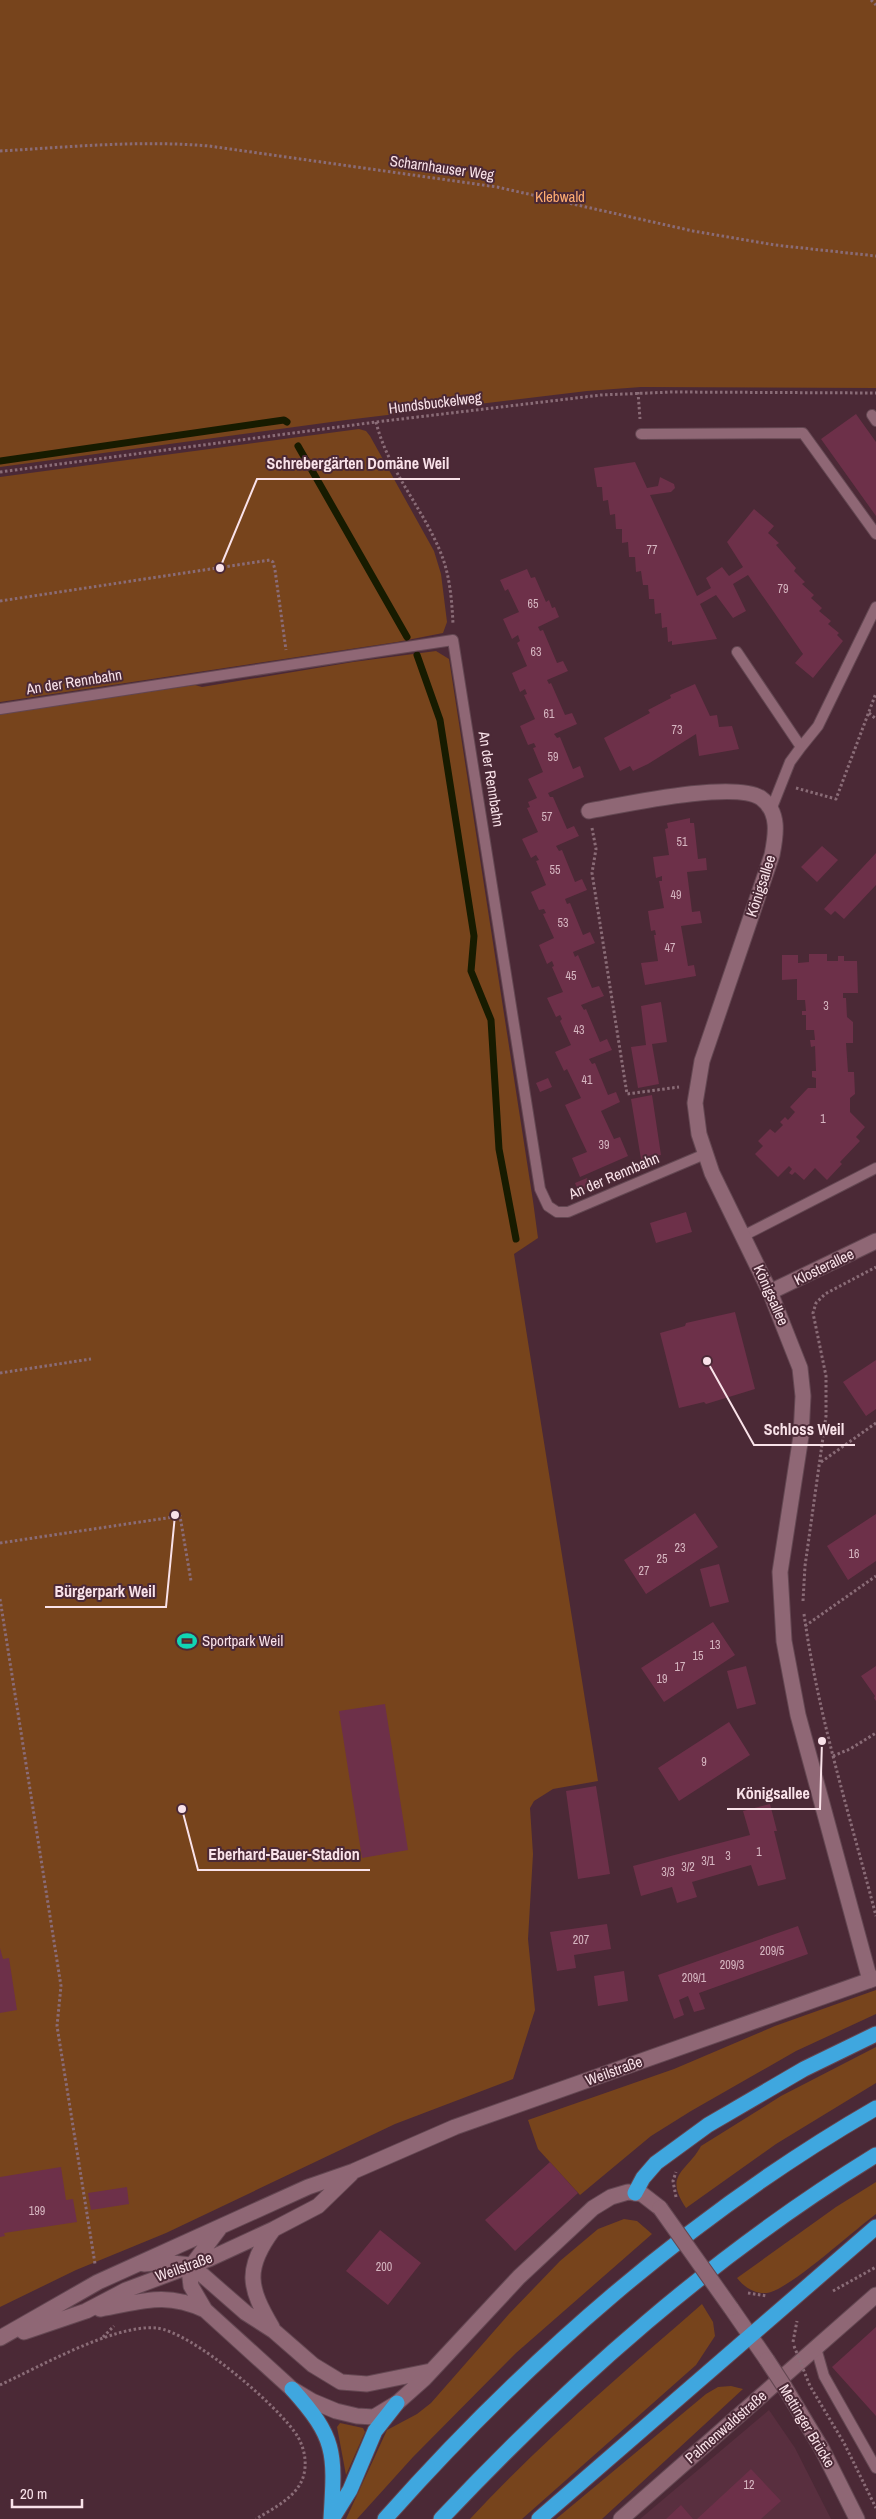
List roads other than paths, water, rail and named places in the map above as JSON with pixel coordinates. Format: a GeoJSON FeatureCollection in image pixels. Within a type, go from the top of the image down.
{"type":"FeatureCollection","features":[{"type":"Feature","properties":{"kind":"highway"},"geometry":{"type":"LineString","coordinates":[[635,2193],[643,2178],[656,2163],[708,2125],[804,2069],[876,2034]]}},
{"type":"Feature","properties":{"kind":"highway"},"geometry":{"type":"LineString","coordinates":[[385,2519],[488,2411],[617,2292],[712,2216],[769,2175],[876,2108]]}},
{"type":"Feature","properties":{"kind":"highway"},"geometry":{"type":"LineString","coordinates":[[441,2519],[552,2407],[680,2293],[784,2214],[876,2155]]}},
{"type":"Feature","properties":{"kind":"highway"},"geometry":{"type":"LineString","coordinates":[[539,2519],[782,2311],[810,2282],[876,2227]]}},
{"type":"Feature","properties":{"kind":"highway"},"geometry":{"type":"LineString","coordinates":[[292,2389],[319,2421],[329,2443],[333,2466],[332,2519]]}},
{"type":"Feature","properties":{"kind":"highway"},"geometry":{"type":"LineString","coordinates":[[332,2519],[350,2490],[375,2431],[397,2403]]}},
{"type":"Feature","properties":{"kind":"street"},"geometry":{"type":"LineString","coordinates":[[589,810],[685,795],[742,793],[760,798],[771,810]]}},
{"type":"Feature","properties":{"kind":"street","name":"Königsallee"},"geometry":{"type":"LineString","coordinates":[[771,810],[776,830],[772,855],[702,1061],[696,1087],[696,1119],[705,1154],[770,1292],[797,1356],[804,1396],[801,1436],[780,1572],[784,1641],[794,1699],[873,1979]]}},
{"type":"Feature","properties":{"kind":"street","name":"Klosterallee"},"geometry":{"type":"LineString","coordinates":[[770,1292],[876,1241]]}},
{"type":"Feature","properties":{"kind":"street","name":"Weilstraße"},"geometry":{"type":"LineString","coordinates":[[0,2339],[98,2282],[298,2191],[354,2171],[455,2127],[873,1979]]}},
{"type":"Feature","properties":{"kind":"street","name":"Weilstraße"},"geometry":{"type":"LineString","coordinates":[[0,2339],[86,2311],[126,2290],[274,2229],[318,2206],[354,2171]]}},
{"type":"Feature","properties":{"kind":"street"},"geometry":{"type":"LineString","coordinates":[[224,2225],[212,2235],[190,2265],[188,2274],[191,2286],[205,2310],[292,2389],[312,2401],[358,2416],[374,2417],[397,2403],[432,2371],[519,2277],[582,2218],[611,2197],[635,2193]]}},
{"type":"Feature","properties":{"kind":"street","name":"Mettinger Brücke"},"geometry":{"type":"LineString","coordinates":[[635,2193],[649,2198],[660,2208],[732,2308],[767,2360],[822,2449],[857,2519]]}},
{"type":"Feature","properties":{"kind":"street"},"geometry":{"type":"LineString","coordinates":[[274,2229],[259,2250],[252,2273],[255,2298],[274,2331]]}},
{"type":"Feature","properties":{"kind":"street"},"geometry":{"type":"LineString","coordinates":[[131,2267],[162,2262],[190,2265],[246,2313],[274,2331],[313,2365],[341,2382],[367,2384],[432,2371]]}},
{"type":"Feature","properties":{"kind":"street","name":"Palmenwaldstraße"},"geometry":{"type":"LineString","coordinates":[[621,2519],[876,2295]]}},
{"type":"Feature","properties":{"kind":"street"},"geometry":{"type":"LineString","coordinates":[[86,2311],[138,2300],[159,2298],[185,2302],[205,2310]]}},
{"type":"Feature","properties":{"kind":"lane"},"geometry":{"type":"LineString","coordinates":[[640,434],[803,433],[876,534]]}},
{"type":"Feature","properties":{"kind":"lane"},"geometry":{"type":"LineString","coordinates":[[771,810],[790,762],[818,726],[876,607]]}},
{"type":"Feature","properties":{"kind":"lane","name":"An der Rennbahn"},"geometry":{"type":"LineString","coordinates":[[0,708],[454,640],[540,1189],[545,1202],[557,1212],[568,1212],[705,1154]]}},
{"type":"Feature","properties":{"kind":"lane"},"geometry":{"type":"LineString","coordinates":[[737,652],[801,747]]}},
{"type":"Feature","properties":{"kind":"lane"},"geometry":{"type":"LineString","coordinates":[[743,1236],[876,1168]]}},
{"type":"Feature","properties":{"kind":"lane"},"geometry":{"type":"LineString","coordinates":[[816,2348],[824,2376],[876,2468]]}},
{"type":"Feature","properties":{"kind":"waterway"},"geometry":{"type":"LineString","coordinates":[[0,461],[284,420],[287,422]]}},
{"type":"Feature","properties":{"kind":"waterway"},"geometry":{"type":"LineString","coordinates":[[298,446],[407,637]]}},
{"type":"Feature","properties":{"kind":"waterway"},"geometry":{"type":"LineString","coordinates":[[417,655],[440,720],[474,936],[471,971],[491,1020],[499,1149],[516,1239]]}},
{"type":"Feature","properties":{"kind":"place","name":"Schrebergärten Domäne Weil"},"geometry":{"type":"Point","coordinates":[220,568]}},
{"type":"Feature","properties":{"kind":"place","name":"Schloss Weil"},"geometry":{"type":"Point","coordinates":[707,1361]}},
{"type":"Feature","properties":{"kind":"place","name":"Bürgerpark Weil"},"geometry":{"type":"Point","coordinates":[175,1515]}},
{"type":"Feature","properties":{"kind":"place","name":"Sportpark Weil"},"geometry":{"type":"Point","coordinates":[187,1641]}},
{"type":"Feature","properties":{"kind":"place","name":"Königsallee"},"geometry":{"type":"Point","coordinates":[822,1741]}},
{"type":"Feature","properties":{"kind":"place","name":"Eberhard-Bauer-Stadion"},"geometry":{"type":"Point","coordinates":[182,1809]}},
{"type":"Feature","properties":{"kind":"park label","name":"Klebwald"},"geometry":{"type":"Point","coordinates":[560,197]}}]}
